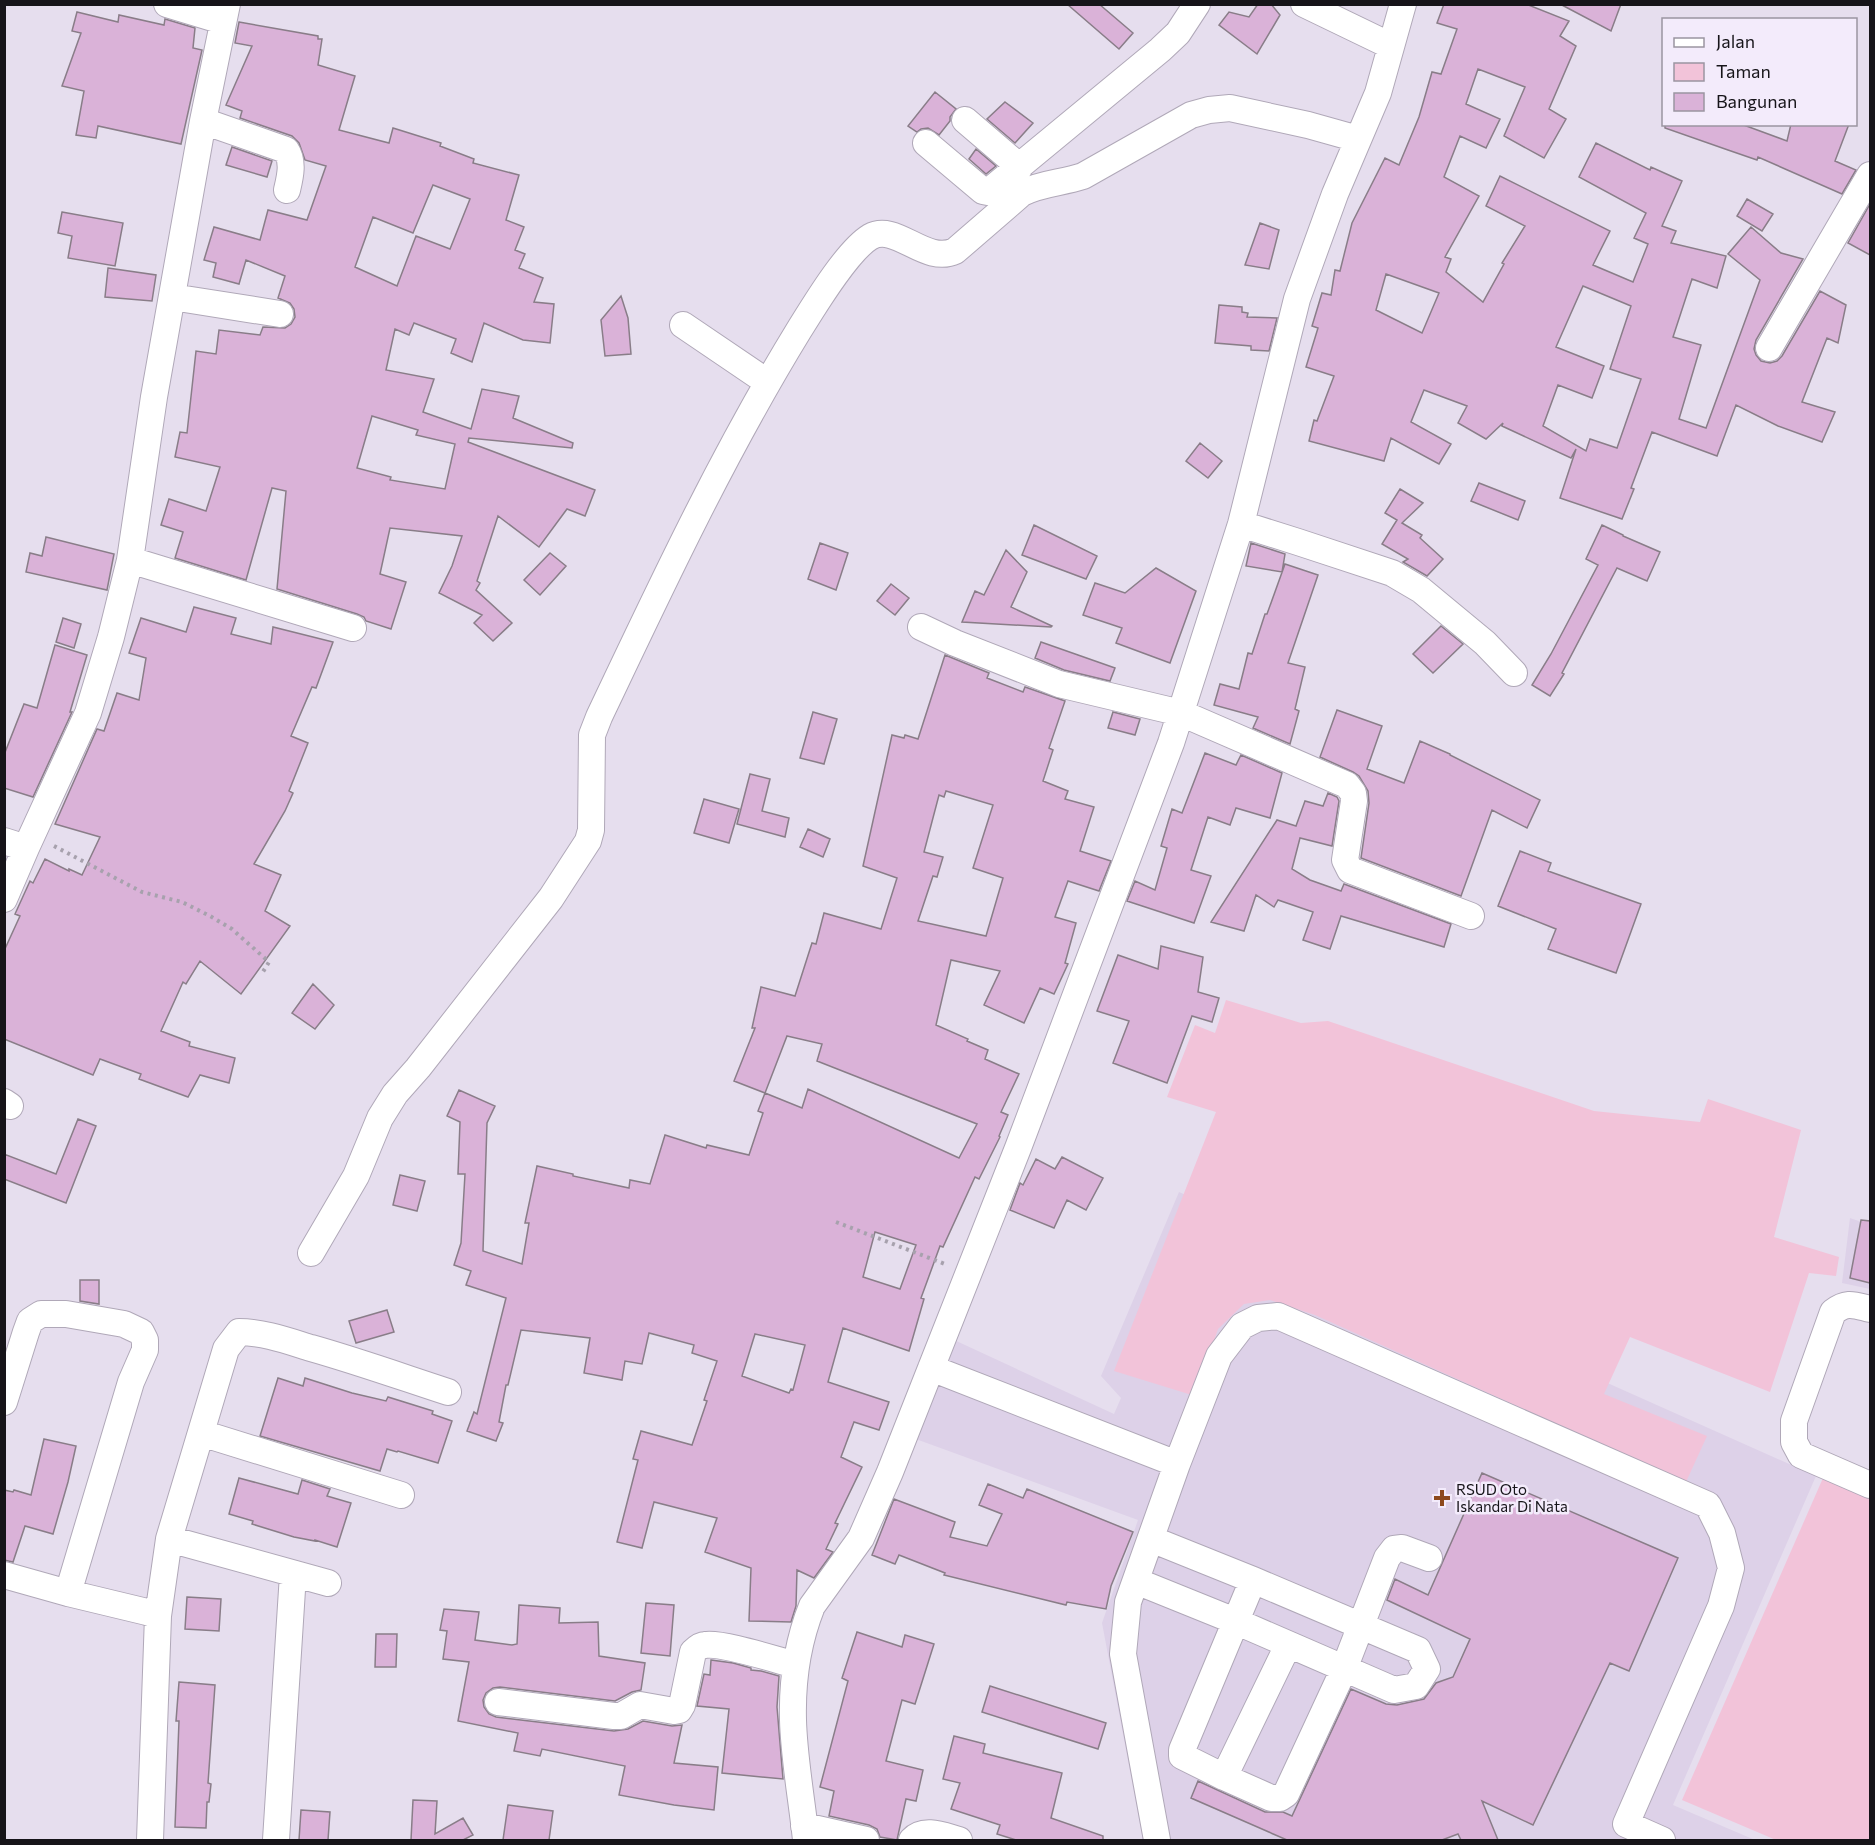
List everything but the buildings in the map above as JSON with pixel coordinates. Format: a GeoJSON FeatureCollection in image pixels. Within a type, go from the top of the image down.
{"type":"FeatureCollection","features":[{"type":"Feature","properties":{"kind":"street"},"geometry":{"type":"LineString","coordinates":[[4,899],[21,841],[88,713],[111,637],[130,560],[136,508],[172,297],[203,121],[225,13],[167,4]]}},
{"type":"Feature","properties":{"kind":"street"},"geometry":{"type":"LineString","coordinates":[[926,143],[985,192],[990,191],[1160,50],[1178,33],[1197,4]]}},
{"type":"Feature","properties":{"kind":"street"},"geometry":{"type":"LineString","coordinates":[[1304,4],[1391,46]]}},
{"type":"Feature","properties":{"kind":"street"},"geometry":{"type":"LineString","coordinates":[[866,1840],[805,1833],[793,1719],[796,1665],[808,1617],[812,1606],[861,1538],[890,1472],[1172,743],[1241,524],[1297,299],[1335,194],[1378,93],[1403,4]]}},
{"type":"Feature","properties":{"kind":"street"},"geometry":{"type":"LineString","coordinates":[[311,1253],[356,1176],[380,1119],[395,1094],[418,1068],[551,898],[588,841],[591,830],[592,735],[598,717],[689,528],[767,382],[815,303],[857,246],[877,234],[890,235],[929,252],[945,255],[955,251],[1022,193],[1033,187],[1065,182],[1083,176],[1191,116],[1209,110],[1230,108],[1308,125],[1358,139]]}},
{"type":"Feature","properties":{"kind":"street"},"geometry":{"type":"LineString","coordinates":[[965,120],[1020,167]]}},
{"type":"Feature","properties":{"kind":"street"},"geometry":{"type":"LineString","coordinates":[[203,121],[286,150],[289,154],[291,168],[287,190]]}},
{"type":"Feature","properties":{"kind":"street"},"geometry":{"type":"LineString","coordinates":[[1769,348],[1870,175]]}},
{"type":"Feature","properties":{"kind":"street"},"geometry":{"type":"LineString","coordinates":[[172,297],[280,314]]}},
{"type":"Feature","properties":{"kind":"street"},"geometry":{"type":"LineString","coordinates":[[683,325],[767,382]]}},
{"type":"Feature","properties":{"kind":"street"},"geometry":{"type":"LineString","coordinates":[[1241,524],[1392,573],[1421,590],[1485,644],[1514,673]]}},
{"type":"Feature","properties":{"kind":"street"},"geometry":{"type":"LineString","coordinates":[[130,560],[353,628]]}},
{"type":"Feature","properties":{"kind":"street"},"geometry":{"type":"LineString","coordinates":[[921,627],[1059,684],[1181,713],[1347,784],[1353,793],[1345,860],[1350,870],[1471,916]]}},
{"type":"Feature","properties":{"kind":"street"},"geometry":{"type":"LineString","coordinates":[[1870,1309],[1849,1304],[1840,1306],[1833,1312],[1794,1421],[1794,1442],[1801,1455],[1870,1485]]}},
{"type":"Feature","properties":{"kind":"street"},"geometry":{"type":"LineString","coordinates":[[4,1402],[30,1321],[41,1314],[66,1314],[124,1324],[141,1332],[145,1340],[145,1350],[130,1383],[68,1593]]}},
{"type":"Feature","properties":{"kind":"street"},"geometry":{"type":"LineString","coordinates":[[1157,1840],[1123,1654],[1128,1602],[1177,1464],[1219,1356],[1242,1326],[1258,1318],[1278,1316],[1708,1505],[1722,1533],[1731,1568],[1721,1606],[1622,1832],[1662,1840]]}},
{"type":"Feature","properties":{"kind":"street"},"geometry":{"type":"LineString","coordinates":[[150,1840],[158,1616],[169,1539],[226,1349],[239,1332],[252,1332],[300,1344],[448,1392]]}},
{"type":"Feature","properties":{"kind":"street"},"geometry":{"type":"LineString","coordinates":[[931,1368],[1177,1464]]}},
{"type":"Feature","properties":{"kind":"street"},"geometry":{"type":"LineString","coordinates":[[201,1433],[401,1496]]}},
{"type":"Feature","properties":{"kind":"street"},"geometry":{"type":"LineString","coordinates":[[169,1539],[328,1583]]}},
{"type":"Feature","properties":{"kind":"street"},"geometry":{"type":"LineString","coordinates":[[1136,1581],[1394,1689],[1416,1686],[1427,1669],[1418,1650],[1151,1539]]}},
{"type":"Feature","properties":{"kind":"street"},"geometry":{"type":"LineString","coordinates":[[1253,1580],[1181,1753],[1182,1756],[1224,1777],[1271,1798],[1280,1798],[1286,1794],[1344,1669],[1387,1558],[1394,1549],[1402,1548],[1428,1558]]}},
{"type":"Feature","properties":{"kind":"street"},"geometry":{"type":"LineString","coordinates":[[276,1840],[293,1574]]}},
{"type":"Feature","properties":{"kind":"street"},"geometry":{"type":"LineString","coordinates":[[4,1575],[158,1616]]}},
{"type":"Feature","properties":{"kind":"street"},"geometry":{"type":"LineString","coordinates":[[498,1702],[614,1716],[621,1716],[640,1705],[679,1710],[682,1706],[693,1652],[705,1644],[796,1665]]}},
{"type":"Feature","properties":{"kind":"street"},"geometry":{"type":"LineString","coordinates":[[1224,1777],[1288,1645]]}},
{"type":"Feature","properties":{"kind":"street"},"geometry":{"type":"LineString","coordinates":[[912,1840],[926,1833],[959,1840]]}},
{"type":"Feature","properties":{"kind":"path"},"geometry":{"type":"LineString","coordinates":[[21,841],[142,892],[182,902],[210,916],[231,929],[269,962],[261,975]]}},
{"type":"Feature","properties":{"kind":"path"},"geometry":{"type":"LineString","coordinates":[[836,1222],[968,1273]]}},
{"type":"Feature","properties":{"kind":"shaded area","name":"RSUD Oto Iskandar Di Nata"},"geometry":{"type":"Polygon","coordinates":[[[1179,1192],[1816,1476],[1673,1805],[1755,1840],[1143,1840],[1102,1623],[1138,1520],[913,1438],[952,1339],[1114,1414],[1121,1398],[1101,1376],[1179,1192]]]}},
{"type":"Feature","properties":{"kind":"shaded area"},"geometry":{"type":"Polygon","coordinates":[[[1850,1218],[1870,1225],[1870,1289],[1842,1283],[1850,1218]]]}},
{"type":"Feature","properties":{"kind":"green space"},"geometry":{"type":"Polygon","coordinates":[[[1226,1000],[1301,1023],[1328,1021],[1594,1111],[1700,1122],[1708,1099],[1801,1130],[1774,1237],[1839,1257],[1836,1276],[1809,1273],[1770,1392],[1630,1337],[1604,1394],[1707,1436],[1686,1482],[1315,1315],[1270,1300],[1244,1304],[1218,1329],[1195,1396],[1114,1371],[1216,1112],[1167,1097],[1195,1025],[1215,1033],[1226,1000]]]}},
{"type":"Feature","properties":{"kind":"green space"},"geometry":{"type":"Polygon","coordinates":[[[1823,1478],[1870,1498],[1870,1840],[1776,1840],[1682,1800],[1823,1478]]]}},
{"type":"Feature","properties":{"kind":"place","name":"RSUD Oto Iskandar Di Nata"},"geometry":{"type":"Point","coordinates":[1442,1498]}}]}
